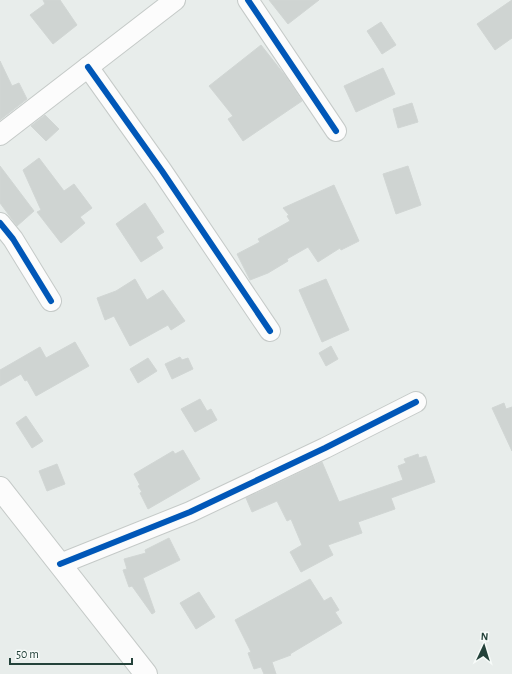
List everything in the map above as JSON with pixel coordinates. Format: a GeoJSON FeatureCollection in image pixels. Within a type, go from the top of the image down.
{"type":"FeatureCollection","features":[{"type":"Feature","properties":{"kind":"street"},"geometry":{"type":"LineString","coordinates":[[0,135],[175,0]]}},
{"type":"Feature","properties":{"kind":"street"},"geometry":{"type":"LineString","coordinates":[[248,0],[336,131]]}},
{"type":"Feature","properties":{"kind":"street"},"geometry":{"type":"LineString","coordinates":[[88,67],[162,171],[270,331]]}},
{"type":"Feature","properties":{"kind":"street"},"geometry":{"type":"LineString","coordinates":[[0,223],[13,239],[51,301]]}},
{"type":"Feature","properties":{"kind":"street"},"geometry":{"type":"LineString","coordinates":[[60,564],[190,512],[325,448],[416,402]]}},
{"type":"Feature","properties":{"kind":"street"},"geometry":{"type":"LineString","coordinates":[[0,488],[146,674]]}},
{"type":"Feature","properties":{"kind":"building"},"geometry":{"type":"Polygon","coordinates":[[[43,0],[60,0],[77,25],[53,44],[30,15],[45,4],[43,0]]]}},
{"type":"Feature","properties":{"kind":"building"},"geometry":{"type":"Polygon","coordinates":[[[269,0],[319,0],[288,24],[269,0]]]}},
{"type":"Feature","properties":{"kind":"building"},"geometry":{"type":"Polygon","coordinates":[[[512,0],[512,38],[495,50],[477,24],[512,0]]]}},
{"type":"Feature","properties":{"kind":"building"},"geometry":{"type":"Polygon","coordinates":[[[381,22],[396,45],[382,54],[367,31],[381,22]]]}},
{"type":"Feature","properties":{"kind":"building"},"geometry":{"type":"Polygon","coordinates":[[[261,45],[287,78],[302,101],[243,141],[228,119],[233,116],[209,86],[261,45]]]}},
{"type":"Feature","properties":{"kind":"building"},"geometry":{"type":"Polygon","coordinates":[[[0,61],[12,86],[19,83],[27,99],[0,120],[0,61]]]}},
{"type":"Feature","properties":{"kind":"building"},"geometry":{"type":"Polygon","coordinates":[[[383,68],[395,94],[356,112],[344,86],[383,68]]]}},
{"type":"Feature","properties":{"kind":"building"},"geometry":{"type":"Polygon","coordinates":[[[412,103],[418,122],[398,128],[393,109],[412,103]]]}},
{"type":"Feature","properties":{"kind":"building"},"geometry":{"type":"Polygon","coordinates":[[[45,115],[59,129],[46,141],[31,126],[45,115]]]}},
{"type":"Feature","properties":{"kind":"building"},"geometry":{"type":"Polygon","coordinates":[[[39,158],[64,191],[74,184],[92,208],[80,217],[85,223],[61,243],[37,212],[41,210],[23,170],[39,158]]]}},
{"type":"Feature","properties":{"kind":"building"},"geometry":{"type":"Polygon","coordinates":[[[0,166],[34,211],[17,226],[0,203],[0,166]]]}},
{"type":"Feature","properties":{"kind":"building"},"geometry":{"type":"Polygon","coordinates":[[[408,166],[421,205],[396,214],[383,174],[408,166]]]}},
{"type":"Feature","properties":{"kind":"building"},"geometry":{"type":"Polygon","coordinates":[[[334,185],[359,241],[341,250],[340,248],[318,262],[308,247],[287,259],[288,261],[268,273],[250,280],[237,254],[260,242],[258,239],[290,221],[287,216],[289,215],[283,208],[334,185]]]}},
{"type":"Feature","properties":{"kind":"building"},"geometry":{"type":"Polygon","coordinates":[[[145,203],[164,232],[156,237],[163,248],[141,262],[116,224],[145,203]]]}},
{"type":"Feature","properties":{"kind":"building"},"geometry":{"type":"Polygon","coordinates":[[[135,279],[147,300],[163,290],[185,321],[171,330],[168,325],[130,346],[114,316],[105,320],[97,298],[116,291],[135,279]]]}},
{"type":"Feature","properties":{"kind":"building"},"geometry":{"type":"Polygon","coordinates":[[[326,279],[349,330],[322,342],[299,290],[326,279]]]}},
{"type":"Feature","properties":{"kind":"building"},"geometry":{"type":"Polygon","coordinates":[[[75,342],[89,366],[36,396],[27,380],[25,381],[21,374],[0,386],[0,370],[40,347],[46,358],[75,342]]]}},
{"type":"Feature","properties":{"kind":"building"},"geometry":{"type":"Polygon","coordinates":[[[331,346],[338,359],[326,366],[319,353],[331,346]]]}},
{"type":"Feature","properties":{"kind":"building"},"geometry":{"type":"Polygon","coordinates":[[[180,357],[182,360],[188,358],[193,369],[172,379],[165,364],[180,357]]]}},
{"type":"Feature","properties":{"kind":"building"},"geometry":{"type":"Polygon","coordinates":[[[148,358],[157,371],[138,383],[130,369],[148,358]]]}},
{"type":"Feature","properties":{"kind":"building"},"geometry":{"type":"Polygon","coordinates":[[[200,399],[207,411],[211,409],[217,420],[195,432],[181,409],[200,399]]]}},
{"type":"Feature","properties":{"kind":"building"},"geometry":{"type":"Polygon","coordinates":[[[504,403],[506,409],[512,407],[512,451],[492,408],[504,403]]]}},
{"type":"Feature","properties":{"kind":"building"},"geometry":{"type":"Polygon","coordinates":[[[26,416],[43,441],[32,448],[16,423],[26,416]]]}},
{"type":"Feature","properties":{"kind":"building"},"geometry":{"type":"Polygon","coordinates":[[[183,450],[200,479],[148,509],[140,493],[142,492],[138,486],[140,485],[134,474],[173,451],[175,454],[183,450]]]}},
{"type":"Feature","properties":{"kind":"building"},"geometry":{"type":"Polygon","coordinates":[[[418,454],[419,458],[426,456],[435,482],[391,498],[395,509],[358,522],[362,533],[328,545],[333,555],[301,572],[290,552],[302,545],[291,519],[287,521],[277,501],[252,512],[246,498],[322,462],[339,502],[403,480],[398,466],[406,463],[404,459],[418,454]]]}},
{"type":"Feature","properties":{"kind":"building"},"geometry":{"type":"Polygon","coordinates":[[[57,464],[65,484],[47,491],[39,471],[57,464]]]}},
{"type":"Feature","properties":{"kind":"building"},"geometry":{"type":"Polygon","coordinates":[[[169,538],[180,560],[143,578],[155,612],[152,614],[132,586],[129,587],[123,570],[127,569],[124,559],[146,553],[145,550],[169,538]]]}},
{"type":"Feature","properties":{"kind":"building"},"geometry":{"type":"Polygon","coordinates":[[[310,579],[324,601],[331,597],[339,610],[335,612],[342,623],[290,654],[291,655],[272,662],[276,674],[264,674],[261,667],[254,669],[248,653],[251,652],[235,620],[310,579]]]}},
{"type":"Feature","properties":{"kind":"building"},"geometry":{"type":"Polygon","coordinates":[[[199,592],[215,617],[196,629],[180,603],[199,592]]]}},
{"type":"Feature","properties":{"kind":"cycle path"},"geometry":{"type":"LineString","coordinates":[[248,0],[336,131]]}},
{"type":"Feature","properties":{"kind":"cycle path"},"geometry":{"type":"LineString","coordinates":[[88,67],[162,171],[270,331]]}},
{"type":"Feature","properties":{"kind":"cycle path"},"geometry":{"type":"LineString","coordinates":[[0,223],[13,239],[51,301]]}},
{"type":"Feature","properties":{"kind":"cycle path"},"geometry":{"type":"LineString","coordinates":[[60,564],[190,512],[325,448],[416,402]]}}]}
